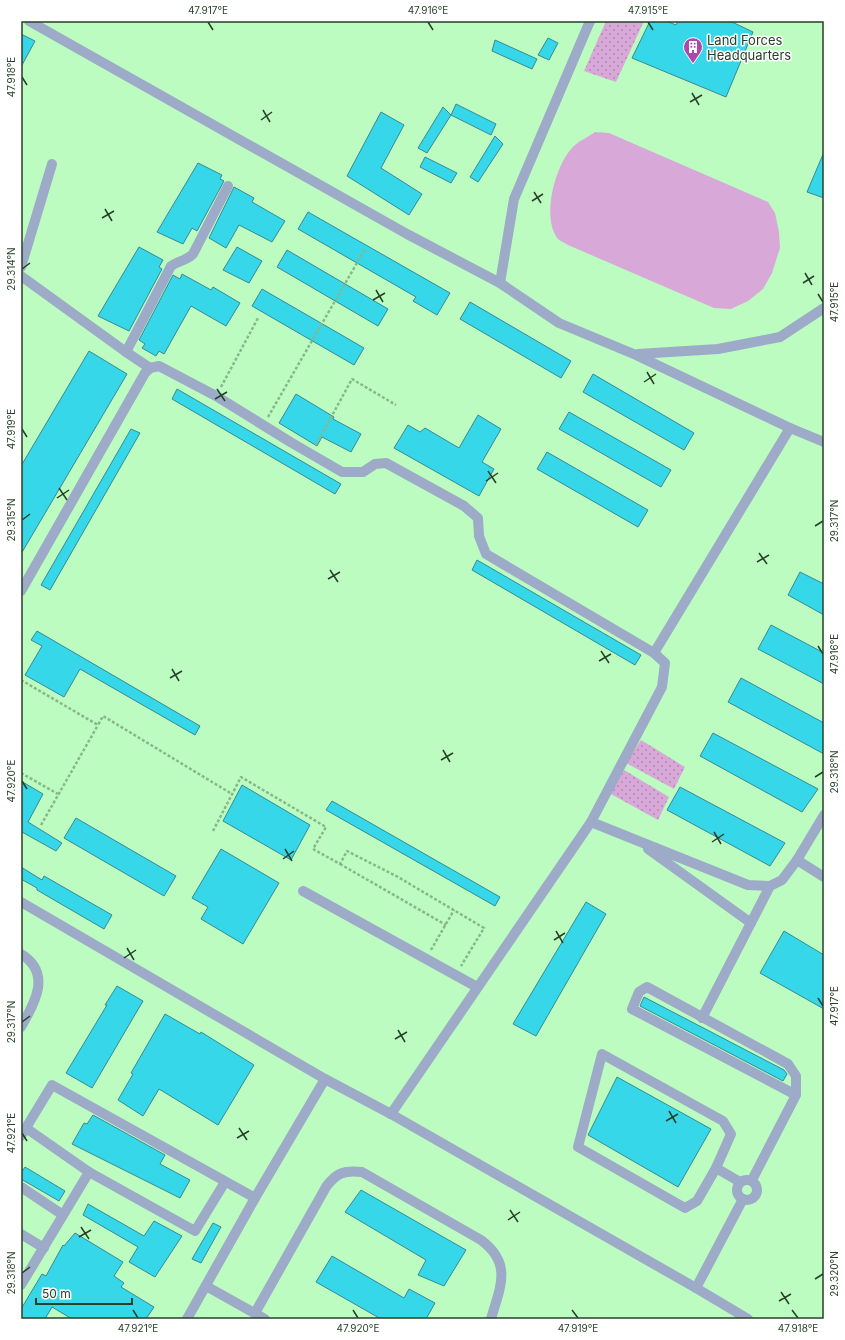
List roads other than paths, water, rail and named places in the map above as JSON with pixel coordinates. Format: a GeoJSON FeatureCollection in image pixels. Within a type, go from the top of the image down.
{"type":"FeatureCollection","features":[{"type":"Feature","properties":{"kind":"lane"},"geometry":{"type":"LineString","coordinates":[[29,21],[400,231],[500,283],[559,323],[636,355],[790,428],[824,442]]}},
{"type":"Feature","properties":{"kind":"lane"},"geometry":{"type":"LineString","coordinates":[[500,283],[514,199],[590,21]]}},
{"type":"Feature","properties":{"kind":"lane"},"geometry":{"type":"LineString","coordinates":[[21,267],[52,164]]}},
{"type":"Feature","properties":{"kind":"lane"},"geometry":{"type":"LineString","coordinates":[[126,352],[171,266],[193,254],[228,186]]}},
{"type":"Feature","properties":{"kind":"lane"},"geometry":{"type":"LineString","coordinates":[[21,276],[150,368]]}},
{"type":"Feature","properties":{"kind":"lane"},"geometry":{"type":"LineString","coordinates":[[636,355],[718,349],[780,337],[824,308]]}},
{"type":"Feature","properties":{"kind":"lane"},"geometry":{"type":"LineString","coordinates":[[21,591],[145,373],[150,368],[159,366],[216,396],[263,426],[342,472],[363,472],[375,464],[386,463],[464,506],[478,518],[479,536],[486,554],[654,653],[665,663],[662,687],[590,822],[391,1114]]}},
{"type":"Feature","properties":{"kind":"lane"},"geometry":{"type":"LineString","coordinates":[[654,653],[790,428]]}},
{"type":"Feature","properties":{"kind":"lane"},"geometry":{"type":"LineString","coordinates":[[590,822],[748,885],[770,886],[782,880],[797,860],[824,815]]}},
{"type":"Feature","properties":{"kind":"lane"},"geometry":{"type":"LineString","coordinates":[[635,840],[751,923]]}},
{"type":"Feature","properties":{"kind":"lane"},"geometry":{"type":"LineString","coordinates":[[797,860],[824,877]]}},
{"type":"Feature","properties":{"kind":"lane"},"geometry":{"type":"LineString","coordinates":[[702,1018],[770,886]]}},
{"type":"Feature","properties":{"kind":"lane"},"geometry":{"type":"LineString","coordinates":[[303,891],[478,988]]}},
{"type":"Feature","properties":{"kind":"lane"},"geometry":{"type":"LineString","coordinates":[[21,902],[325,1079],[391,1114],[748,1319]]}},
{"type":"Feature","properties":{"kind":"lane"},"geometry":{"type":"LineString","coordinates":[[21,954],[29,959],[38,973],[38,992],[31,1010],[21,1027]]}},
{"type":"Feature","properties":{"kind":"lane"},"geometry":{"type":"LineString","coordinates":[[752,1180],[796,1095],[796,1076],[788,1064],[647,987],[639,992],[632,1009],[796,1095]]}},
{"type":"Feature","properties":{"kind":"lane"},"geometry":{"type":"LineString","coordinates":[[602,1054],[723,1121],[731,1134],[716,1168],[697,1201],[685,1208],[578,1147],[602,1054]]}},
{"type":"Feature","properties":{"kind":"lane"},"geometry":{"type":"LineString","coordinates":[[187,1319],[255,1198],[325,1079]]}},
{"type":"Feature","properties":{"kind":"lane"},"geometry":{"type":"LineString","coordinates":[[225,1182],[195,1231],[90,1172],[23,1132],[52,1085],[255,1198]]}},
{"type":"Feature","properties":{"kind":"lane"},"geometry":{"type":"LineString","coordinates":[[716,1168],[740,1182]]}},
{"type":"Feature","properties":{"kind":"lane"},"geometry":{"type":"LineString","coordinates":[[255,1313],[326,1187],[336,1176],[341,1173],[351,1171],[362,1172],[481,1240],[490,1247],[497,1255],[502,1265],[500,1287],[491,1319]]}},
{"type":"Feature","properties":{"kind":"lane"},"geometry":{"type":"LineString","coordinates":[[21,1285],[90,1172]]}},
{"type":"Feature","properties":{"kind":"lane"},"geometry":{"type":"LineString","coordinates":[[748,1179],[752,1180],[757,1186],[757,1194],[751,1200],[743,1199],[740,1197],[737,1190],[740,1182],[748,1179]]}},
{"type":"Feature","properties":{"kind":"lane"},"geometry":{"type":"LineString","coordinates":[[21,1187],[63,1215]]}},
{"type":"Feature","properties":{"kind":"lane"},"geometry":{"type":"LineString","coordinates":[[696,1288],[743,1199]]}},
{"type":"Feature","properties":{"kind":"lane"},"geometry":{"type":"LineString","coordinates":[[21,1234],[44,1248]]}},
{"type":"Feature","properties":{"kind":"lane"},"geometry":{"type":"LineString","coordinates":[[206,1286],[265,1319]]}},
{"type":"Feature","properties":{"kind":"place","name":"Land Forces Headquarters"},"geometry":{"type":"Point","coordinates":[693,64]}}]}
